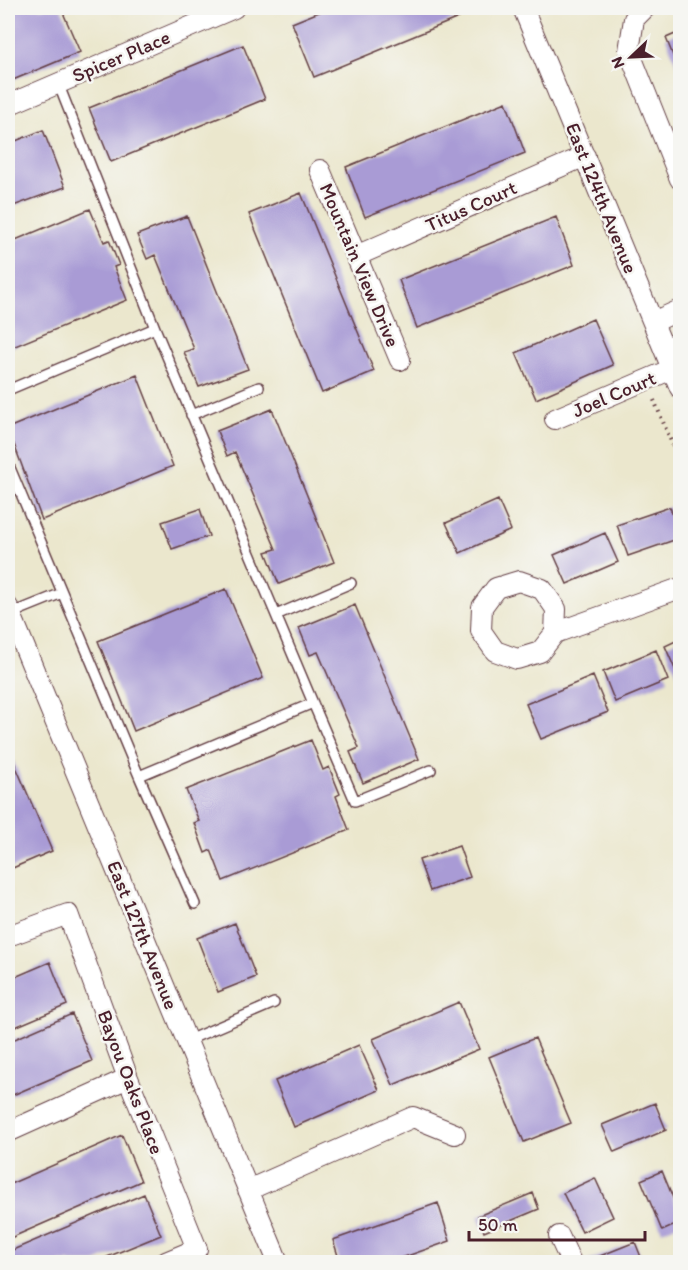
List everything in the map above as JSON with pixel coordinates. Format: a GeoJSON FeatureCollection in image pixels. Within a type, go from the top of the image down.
{"type":"FeatureCollection","features":[{"type":"Feature","properties":{"kind":"street","name":"Spicer Place"},"geometry":{"type":"LineString","coordinates":[[8,105],[234,8]]}},
{"type":"Feature","properties":{"kind":"street","name":"East 124th Avenue"},"geometry":{"type":"LineString","coordinates":[[523,8],[653,322],[672,345],[672,369],[681,388]]}},
{"type":"Feature","properties":{"kind":"street"},"geometry":{"type":"LineString","coordinates":[[645,8],[634,19],[629,51],[681,179]]}},
{"type":"Feature","properties":{"kind":"street","name":"Titus Court"},"geometry":{"type":"LineString","coordinates":[[356,256],[585,156]]}},
{"type":"Feature","properties":{"kind":"street","name":"Mountain View Drive"},"geometry":{"type":"LineString","coordinates":[[320,170],[400,360]]}},
{"type":"Feature","properties":{"kind":"street"},"geometry":{"type":"LineString","coordinates":[[653,322],[681,310]]}},
{"type":"Feature","properties":{"kind":"street","name":"Joel Court"},"geometry":{"type":"LineString","coordinates":[[555,419],[672,369]]}},
{"type":"Feature","properties":{"kind":"street"},"geometry":{"type":"LineString","coordinates":[[555,633],[681,588]]}},
{"type":"Feature","properties":{"kind":"street","name":"East 127th Avenue"},"geometry":{"type":"LineString","coordinates":[[9,610],[278,1263]]}},
{"type":"Feature","properties":{"kind":"street","name":"Bayou Oaks Place"},"geometry":{"type":"LineString","coordinates":[[8,936],[68,914],[128,1078],[198,1249],[166,1263]]}},
{"type":"Feature","properties":{"kind":"street"},"geometry":{"type":"LineString","coordinates":[[8,1132],[128,1078]]}},
{"type":"Feature","properties":{"kind":"street"},"geometry":{"type":"LineString","coordinates":[[248,1190],[413,1117],[455,1134]]}},
{"type":"Feature","properties":{"kind":"street"},"geometry":{"type":"LineString","coordinates":[[560,1236],[571,1263]]}},
{"type":"Feature","properties":{"kind":"lane"},"geometry":{"type":"LineString","coordinates":[[58,83],[155,328],[355,801],[431,770]]}},
{"type":"Feature","properties":{"kind":"lane"},"geometry":{"type":"LineString","coordinates":[[8,390],[155,328]]}},
{"type":"Feature","properties":{"kind":"lane"},"geometry":{"type":"LineString","coordinates":[[191,415],[259,387]]}},
{"type":"Feature","properties":{"kind":"lane"},"geometry":{"type":"LineString","coordinates":[[8,463],[195,904]]}},
{"type":"Feature","properties":{"kind":"lane"},"geometry":{"type":"LineString","coordinates":[[276,615],[351,583]]}},
{"type":"Feature","properties":{"kind":"lane"},"geometry":{"type":"LineString","coordinates":[[9,610],[62,593]]}},
{"type":"Feature","properties":{"kind":"lane"},"geometry":{"type":"LineString","coordinates":[[139,776],[313,703]]}},
{"type":"Feature","properties":{"kind":"lane"},"geometry":{"type":"LineString","coordinates":[[186,1041],[274,1004]]}},
{"type":"Feature","properties":{"kind":"path"},"geometry":{"type":"LineString","coordinates":[[652,396],[681,463]]}},
{"type":"Feature","properties":{"kind":"building"},"geometry":{"type":"Polygon","coordinates":[[[8,8],[61,8],[80,52],[8,82],[8,8]]]}},
{"type":"Feature","properties":{"kind":"building"},"geometry":{"type":"Polygon","coordinates":[[[329,8],[465,8],[468,14],[314,77],[292,23],[329,8]]]}},
{"type":"Feature","properties":{"kind":"building"},"geometry":{"type":"Polygon","coordinates":[[[680,32],[680,73],[666,38],[680,32]]]}},
{"type":"Feature","properties":{"kind":"building"},"geometry":{"type":"Polygon","coordinates":[[[243,45],[265,99],[111,162],[89,108],[243,45]]]}},
{"type":"Feature","properties":{"kind":"building"},"geometry":{"type":"Polygon","coordinates":[[[506,102],[525,153],[365,217],[346,167],[506,102]]]}},
{"type":"Feature","properties":{"kind":"building"},"geometry":{"type":"Polygon","coordinates":[[[43,130],[65,187],[8,208],[8,144],[43,130]]]}},
{"type":"Feature","properties":{"kind":"building"},"geometry":{"type":"Polygon","coordinates":[[[301,193],[374,371],[322,393],[249,214],[301,193]]]}},
{"type":"Feature","properties":{"kind":"building"},"geometry":{"type":"Polygon","coordinates":[[[90,209],[104,242],[109,240],[119,265],[114,267],[127,300],[8,349],[8,243],[90,209]]]}},
{"type":"Feature","properties":{"kind":"building"},"geometry":{"type":"Polygon","coordinates":[[[187,216],[248,369],[199,387],[184,352],[194,349],[155,255],[147,259],[137,235],[187,216]]]}},
{"type":"Feature","properties":{"kind":"building"},"geometry":{"type":"Polygon","coordinates":[[[556,217],[574,265],[417,328],[399,280],[556,217]]]}},
{"type":"Feature","properties":{"kind":"building"},"geometry":{"type":"Polygon","coordinates":[[[593,319],[613,365],[536,399],[516,353],[593,319]]]}},
{"type":"Feature","properties":{"kind":"building"},"geometry":{"type":"Polygon","coordinates":[[[137,375],[173,466],[42,520],[8,428],[137,375]]]}},
{"type":"Feature","properties":{"kind":"building"},"geometry":{"type":"Polygon","coordinates":[[[272,409],[334,562],[279,584],[266,552],[276,549],[235,452],[227,456],[217,431],[272,409]]]}},
{"type":"Feature","properties":{"kind":"building"},"geometry":{"type":"Polygon","coordinates":[[[498,500],[511,530],[460,553],[446,523],[498,500]]]}},
{"type":"Feature","properties":{"kind":"building"},"geometry":{"type":"Polygon","coordinates":[[[670,507],[680,538],[628,556],[617,525],[670,507]]]}},
{"type":"Feature","properties":{"kind":"building"},"geometry":{"type":"Polygon","coordinates":[[[200,509],[209,536],[172,549],[162,522],[200,509]]]}},
{"type":"Feature","properties":{"kind":"building"},"geometry":{"type":"Polygon","coordinates":[[[605,533],[618,562],[567,584],[554,555],[605,533]]]}},
{"type":"Feature","properties":{"kind":"building"},"geometry":{"type":"Polygon","coordinates":[[[226,589],[263,678],[134,731],[98,641],[226,589]]]}},
{"type":"Feature","properties":{"kind":"building"},"geometry":{"type":"Polygon","coordinates":[[[355,605],[419,759],[363,783],[350,752],[359,748],[318,652],[310,655],[299,628],[355,605]]]}},
{"type":"Feature","properties":{"kind":"building"},"geometry":{"type":"Polygon","coordinates":[[[680,639],[680,675],[678,676],[665,646],[680,639]]]}},
{"type":"Feature","properties":{"kind":"building"},"geometry":{"type":"Polygon","coordinates":[[[656,650],[668,680],[615,702],[603,672],[656,650]]]}},
{"type":"Feature","properties":{"kind":"building"},"geometry":{"type":"Polygon","coordinates":[[[593,676],[608,712],[541,739],[526,704],[593,676]]]}},
{"type":"Feature","properties":{"kind":"building"},"geometry":{"type":"Polygon","coordinates":[[[311,740],[323,770],[329,767],[340,794],[336,796],[349,830],[223,881],[211,850],[205,853],[194,823],[199,821],[186,790],[311,740]]]}},
{"type":"Feature","properties":{"kind":"building"},"geometry":{"type":"Polygon","coordinates":[[[8,748],[52,851],[8,870],[8,748]]]}},
{"type":"Feature","properties":{"kind":"building"},"geometry":{"type":"Polygon","coordinates":[[[459,846],[470,877],[430,891],[419,860],[459,846]]]}},
{"type":"Feature","properties":{"kind":"building"},"geometry":{"type":"Polygon","coordinates":[[[235,923],[256,977],[218,992],[197,938],[235,923]]]}},
{"type":"Feature","properties":{"kind":"building"},"geometry":{"type":"Polygon","coordinates":[[[50,962],[67,1005],[8,1030],[8,980],[50,962]]]}},
{"type":"Feature","properties":{"kind":"building"},"geometry":{"type":"Polygon","coordinates":[[[459,1002],[479,1049],[393,1085],[373,1039],[459,1002]]]}},
{"type":"Feature","properties":{"kind":"building"},"geometry":{"type":"Polygon","coordinates":[[[72,1014],[92,1061],[8,1097],[8,1042],[72,1014]]]}},
{"type":"Feature","properties":{"kind":"building"},"geometry":{"type":"Polygon","coordinates":[[[535,1038],[571,1123],[524,1142],[489,1057],[535,1038]]]}},
{"type":"Feature","properties":{"kind":"building"},"geometry":{"type":"Polygon","coordinates":[[[359,1045],[379,1090],[294,1127],[275,1081],[359,1045]]]}},
{"type":"Feature","properties":{"kind":"building"},"geometry":{"type":"Polygon","coordinates":[[[655,1103],[666,1130],[614,1152],[602,1125],[655,1103]]]}},
{"type":"Feature","properties":{"kind":"building"},"geometry":{"type":"Polygon","coordinates":[[[122,1135],[141,1181],[8,1239],[8,1185],[122,1135]]]}},
{"type":"Feature","properties":{"kind":"building"},"geometry":{"type":"Polygon","coordinates":[[[662,1171],[680,1215],[680,1223],[662,1231],[641,1180],[662,1171]]]}},
{"type":"Feature","properties":{"kind":"building"},"geometry":{"type":"Polygon","coordinates":[[[595,1178],[613,1217],[582,1232],[563,1193],[595,1178]]]}},
{"type":"Feature","properties":{"kind":"building"},"geometry":{"type":"Polygon","coordinates":[[[533,1193],[539,1209],[484,1232],[478,1216],[533,1193]]]}},
{"type":"Feature","properties":{"kind":"building"},"geometry":{"type":"Polygon","coordinates":[[[144,1194],[161,1235],[95,1262],[8,1262],[8,1252],[144,1194]]]}},
{"type":"Feature","properties":{"kind":"building"},"geometry":{"type":"Polygon","coordinates":[[[438,1203],[450,1241],[390,1262],[340,1262],[333,1240],[438,1203]]]}},
{"type":"Feature","properties":{"kind":"building"},"geometry":{"type":"Polygon","coordinates":[[[635,1242],[643,1262],[585,1262],[635,1242]]]}}]}
